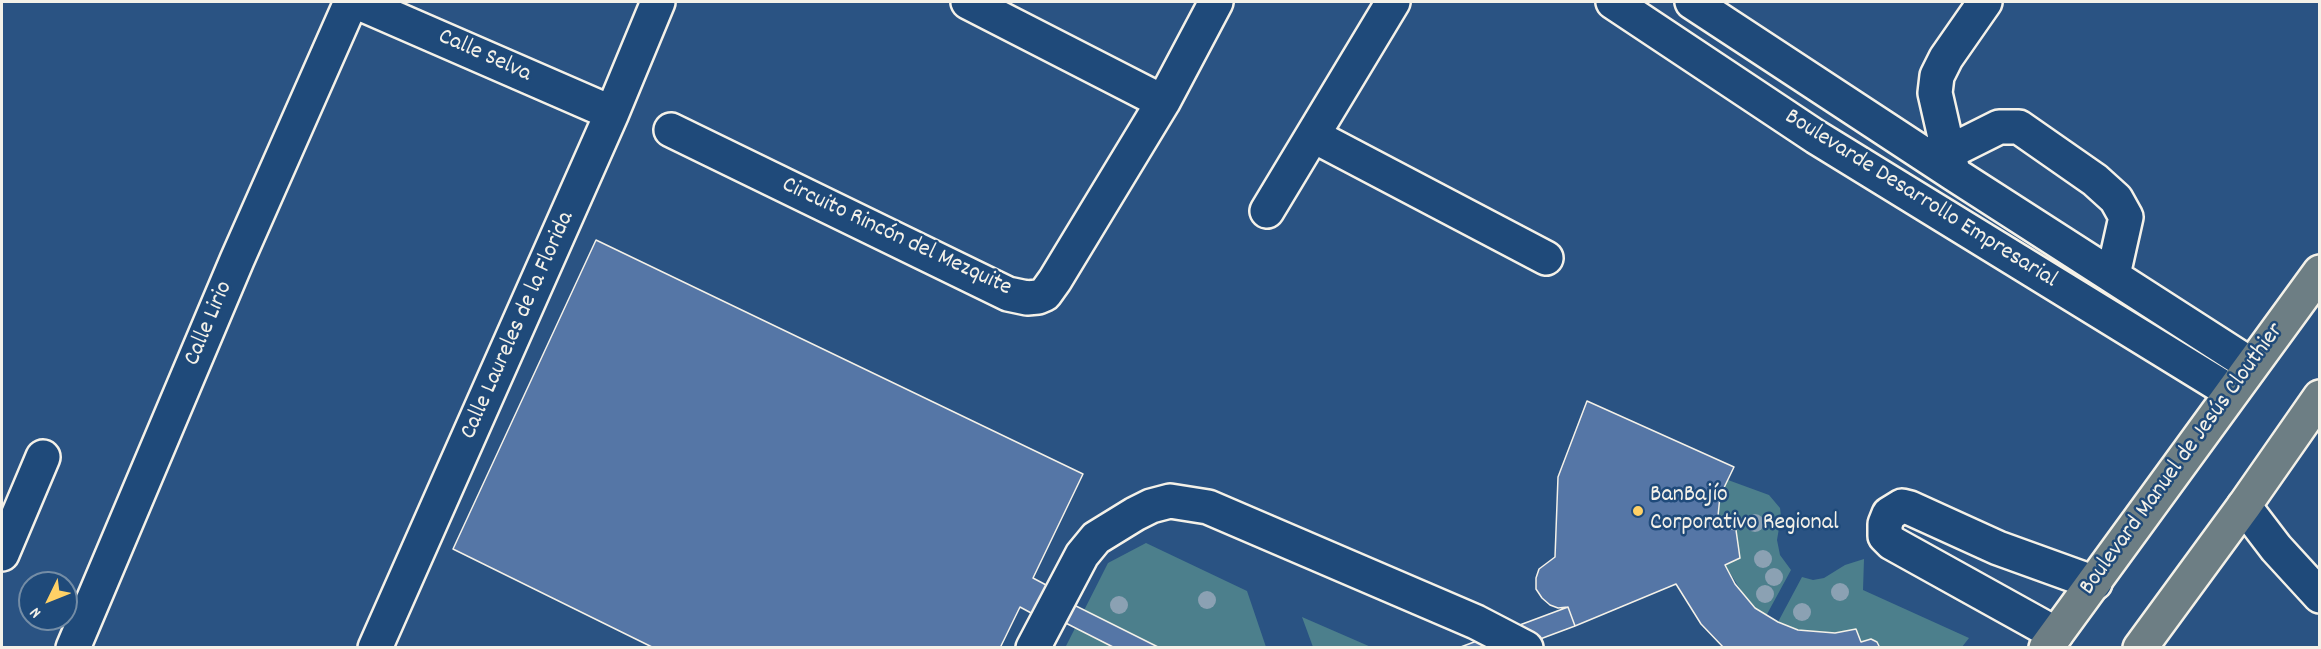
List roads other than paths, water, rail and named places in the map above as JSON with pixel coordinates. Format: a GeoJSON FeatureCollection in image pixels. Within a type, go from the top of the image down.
{"type":"FeatureCollection","features":[{"type":"Feature","properties":{"kind":"main road","name":"Boulevard Manuel de Jesús Clouthier"},"geometry":{"type":"LineString","coordinates":[[2051,641],[2319,272]]}},
{"type":"Feature","properties":{"kind":"main road"},"geometry":{"type":"LineString","coordinates":[[2140,648],[2244,506],[2319,397]]}},
{"type":"Feature","properties":{"kind":"street","name":"Calle Lirio"},"geometry":{"type":"LineString","coordinates":[[73,648],[237,260],[351,2]]}},
{"type":"Feature","properties":{"kind":"street","name":"Calle Selva"},"geometry":{"type":"LineString","coordinates":[[357,2],[612,113]]}},
{"type":"Feature","properties":{"kind":"street","name":"Calle Laureles de la Florida"},"geometry":{"type":"LineString","coordinates":[[375,648],[612,113],[658,2]]}},
{"type":"Feature","properties":{"kind":"street"},"geometry":{"type":"LineString","coordinates":[[968,2],[1163,102]]}},
{"type":"Feature","properties":{"kind":"street","name":"Circuito Rincón del Mezquite"},"geometry":{"type":"LineString","coordinates":[[671,130],[1008,294],[1027,298],[1038,297],[1050,287],[1163,102],[1216,2]]}},
{"type":"Feature","properties":{"kind":"street"},"geometry":{"type":"LineString","coordinates":[[1267,211],[1393,2]]}},
{"type":"Feature","properties":{"kind":"street","name":"Boulevarde Desarrollo Empresarial"},"geometry":{"type":"LineString","coordinates":[[1613,2],[1816,137],[2231,392]]}},
{"type":"Feature","properties":{"kind":"street","name":"Boulevarde Desarrollo Empresarial"},"geometry":{"type":"LineString","coordinates":[[1692,2],[1843,100],[1951,163],[2113,275],[2252,364]]}},
{"type":"Feature","properties":{"kind":"street"},"geometry":{"type":"LineString","coordinates":[[1985,2],[1946,58],[1937,76],[1935,93],[1951,163],[1999,127],[2019,127],[2095,180],[2116,199],[2126,217],[2113,275]]}},
{"type":"Feature","properties":{"kind":"street"},"geometry":{"type":"LineString","coordinates":[[1816,137],[1843,100]]}},
{"type":"Feature","properties":{"kind":"street"},"geometry":{"type":"LineString","coordinates":[[1314,136],[1546,258]]}},
{"type":"Feature","properties":{"kind":"street"},"geometry":{"type":"LineString","coordinates":[[2,554],[43,457]]}},
{"type":"Feature","properties":{"kind":"street"},"geometry":{"type":"LineString","coordinates":[[1033,648],[1082,555],[1096,538],[1150,506],[1170,501],[1208,507],[1476,622],[1526,648]]}},
{"type":"Feature","properties":{"kind":"street"},"geometry":{"type":"LineString","coordinates":[[2051,641],[1892,543],[1885,536],[1885,524],[1889,514],[1902,506],[1910,508],[1998,548],[2095,583]]}},
{"type":"Feature","properties":{"kind":"street"},"geometry":{"type":"LineString","coordinates":[[2244,506],[2276,548],[2319,596]]}},
{"type":"Feature","properties":{"kind":"place","name":"BanBajío Corporativo Regional"},"geometry":{"type":"Point","coordinates":[1638,511]}}]}
